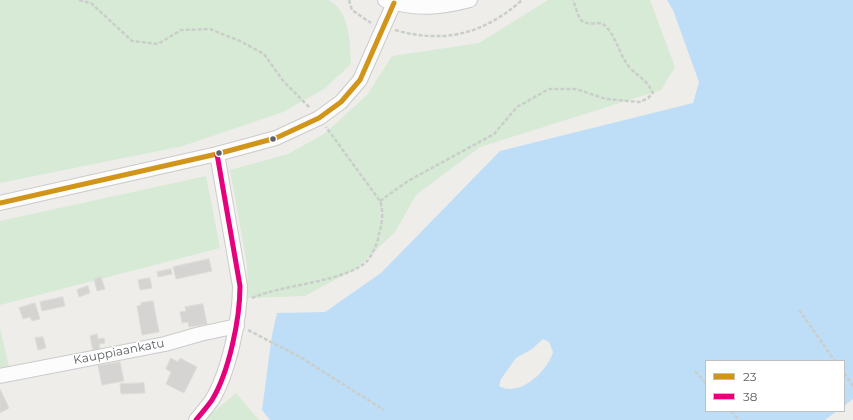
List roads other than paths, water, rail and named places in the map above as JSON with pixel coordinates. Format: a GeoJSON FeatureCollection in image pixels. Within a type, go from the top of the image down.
{"type":"FeatureCollection","features":[{"type":"Feature","properties":{"kind":"street"},"geometry":{"type":"LineString","coordinates":[[0,203],[217,154],[276,138],[319,118],[341,102],[360,80],[384,27],[390,2],[419,8],[445,7],[470,0]]}},
{"type":"Feature","properties":{"kind":"street"},"geometry":{"type":"LineString","coordinates":[[196,420],[212,400],[227,364],[240,304],[240,286],[217,154]]}},
{"type":"Feature","properties":{"kind":"street","name":"Kauppiaankatu"},"geometry":{"type":"LineString","coordinates":[[0,376],[164,344],[236,326]]}},
{"type":"Feature","properties":{"kind":"water"},"geometry":{"type":"Polygon","coordinates":[[[667,0],[853,0],[853,399],[845,405],[845,360],[705,360],[705,412],[836,412],[825,420],[270,420],[262,410],[272,335],[277,313],[325,312],[381,273],[500,151],[693,103],[699,82],[673,10],[667,0]],[[543,339],[532,349],[516,358],[501,379],[499,386],[507,389],[515,388],[524,386],[532,381],[545,367],[553,352],[549,342],[543,339]]]}}]}
